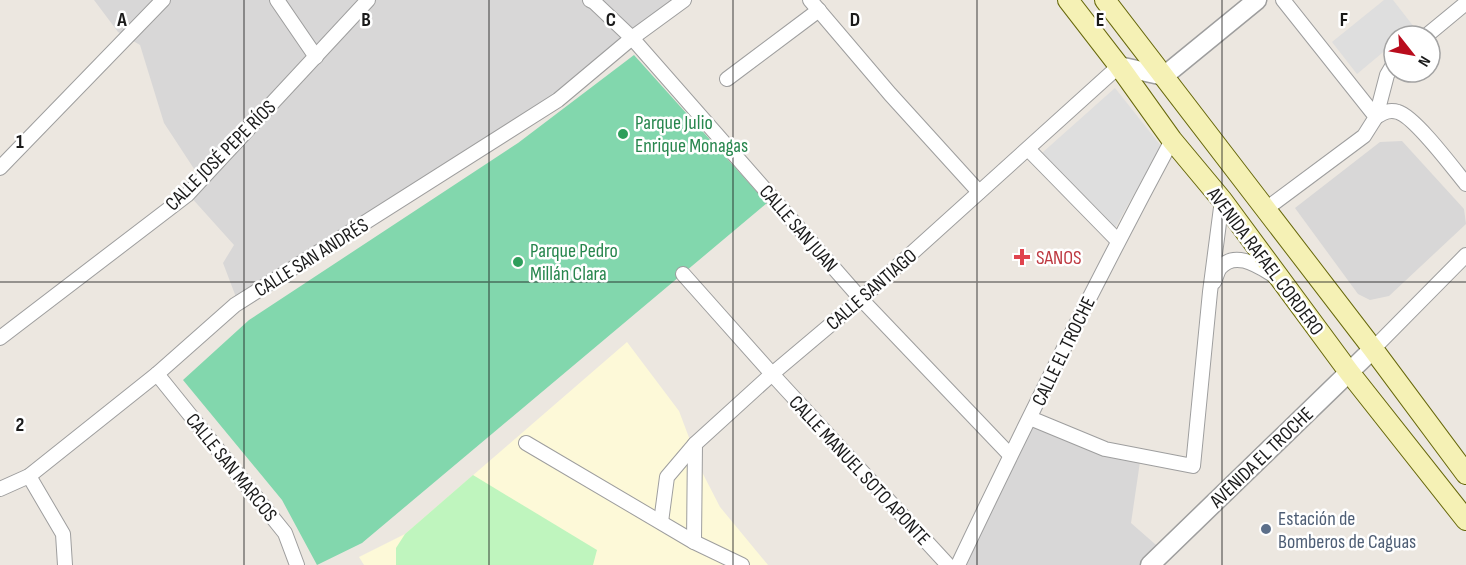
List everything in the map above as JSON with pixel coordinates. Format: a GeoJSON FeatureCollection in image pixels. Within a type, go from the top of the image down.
{"type":"FeatureCollection","features":[{"type":"Feature","properties":{"kind":"main road","name":"AVENIDA RAFAEL CORDERO"},"geometry":{"type":"LineString","coordinates":[[1068,0],[1172,140],[1222,200],[1349,372],[1466,520]]}},
{"type":"Feature","properties":{"kind":"main road","name":"AVENIDA RAFAEL CORDERO"},"geometry":{"type":"LineString","coordinates":[[1105,0],[1466,474]]}},
{"type":"Feature","properties":{"kind":"street"},"geometry":{"type":"LineString","coordinates":[[277,0],[316,57]]}},
{"type":"Feature","properties":{"kind":"street","name":"CALLE JOSÉ PEPE RÍOS"},"geometry":{"type":"LineString","coordinates":[[0,338],[187,195],[368,0]]}},
{"type":"Feature","properties":{"kind":"street","name":"CALLE SAN JUAN"},"geometry":{"type":"LineString","coordinates":[[590,0],[632,38],[861,299],[1010,455]]}},
{"type":"Feature","properties":{"kind":"street","name":"CALLE SAN ANDRÉS"},"geometry":{"type":"LineString","coordinates":[[0,489],[29,476],[157,374],[235,305],[558,100],[632,38],[684,0]]}},
{"type":"Feature","properties":{"kind":"street"},"geometry":{"type":"LineString","coordinates":[[1119,66],[1164,76],[1257,0]]}},
{"type":"Feature","properties":{"kind":"street"},"geometry":{"type":"LineString","coordinates":[[1283,0],[1376,117]]}},
{"type":"Feature","properties":{"kind":"street"},"geometry":{"type":"LineString","coordinates":[[0,168],[160,1]]}},
{"type":"Feature","properties":{"kind":"street"},"geometry":{"type":"LineString","coordinates":[[1441,24],[1466,3]]}},
{"type":"Feature","properties":{"kind":"street"},"geometry":{"type":"LineString","coordinates":[[727,79],[814,5],[890,94],[979,192]]}},
{"type":"Feature","properties":{"kind":"street","name":"CALLE SANTIAGO"},"geometry":{"type":"LineString","coordinates":[[661,522],[667,477],[695,444],[772,374],[861,299],[1119,66]]}},
{"type":"Feature","properties":{"kind":"street"},"geometry":{"type":"LineString","coordinates":[[1266,209],[1364,136],[1376,117],[1385,84]]}},
{"type":"Feature","properties":{"kind":"street"},"geometry":{"type":"LineString","coordinates":[[1376,117],[1389,110],[1399,112],[1409,118],[1466,184]]}},
{"type":"Feature","properties":{"kind":"street","name":"CALLE EL TROCHE"},"geometry":{"type":"LineString","coordinates":[[958,565],[1010,455],[1118,241],[1172,140]]}},
{"type":"Feature","properties":{"kind":"street"},"geometry":{"type":"LineString","coordinates":[[1028,149],[1118,241]]}},
{"type":"Feature","properties":{"kind":"street"},"geometry":{"type":"LineString","coordinates":[[1030,417],[1105,449],[1193,466],[1209,292],[1222,200]]}},
{"type":"Feature","properties":{"kind":"street"},"geometry":{"type":"LineString","coordinates":[[1373,349],[1466,255]]}},
{"type":"Feature","properties":{"kind":"street"},"geometry":{"type":"LineString","coordinates":[[1209,292],[1220,268],[1229,261],[1246,260],[1282,280]]}},
{"type":"Feature","properties":{"kind":"street","name":"CALLE MANUEL SOTO APONTE"},"geometry":{"type":"LineString","coordinates":[[683,274],[948,565]]}},
{"type":"Feature","properties":{"kind":"street","name":"AVENIDA EL TROCHE"},"geometry":{"type":"LineString","coordinates":[[1150,565],[1373,349]]}},
{"type":"Feature","properties":{"kind":"street","name":"CALLE SAN MARCOS"},"geometry":{"type":"LineString","coordinates":[[157,374],[285,532],[297,565]]}},
{"type":"Feature","properties":{"kind":"street"},"geometry":{"type":"LineString","coordinates":[[526,443],[694,542],[742,565]]}},
{"type":"Feature","properties":{"kind":"street"},"geometry":{"type":"LineString","coordinates":[[694,542],[695,444]]}},
{"type":"Feature","properties":{"kind":"street"},"geometry":{"type":"LineString","coordinates":[[29,476],[63,534],[65,565]]}},
{"type":"Feature","properties":{"kind":"shaded area"},"geometry":{"type":"Polygon","coordinates":[[[94,0],[675,0],[533,117],[239,305],[223,263],[234,245],[189,195],[202,181],[164,123],[140,45],[118,32],[94,0]]]}},
{"type":"Feature","properties":{"kind":"shaded area"},"geometry":{"type":"Polygon","coordinates":[[[1384,0],[1393,0],[1412,24],[1382,24],[1382,53],[1357,74],[1332,42],[1384,0]]]}},
{"type":"Feature","properties":{"kind":"shaded area"},"geometry":{"type":"Polygon","coordinates":[[[1115,88],[1161,146],[1110,237],[1033,161],[1115,88]]]}},
{"type":"Feature","properties":{"kind":"shaded area"},"geometry":{"type":"Polygon","coordinates":[[[1402,141],[1464,209],[1466,224],[1389,296],[1370,300],[1358,294],[1295,208],[1380,142],[1402,141]]]}},
{"type":"Feature","properties":{"kind":"shaded area"},"geometry":{"type":"Polygon","coordinates":[[[627,342],[679,411],[702,472],[720,507],[768,565],[364,565],[359,557],[405,534],[627,342]]]}},
{"type":"Feature","properties":{"kind":"shaded area"},"geometry":{"type":"Polygon","coordinates":[[[1032,418],[1141,455],[1131,523],[1163,551],[1149,565],[963,565],[1032,418]]]}},
{"type":"Feature","properties":{"kind":"green space","name":"Parque Pedro Millán Clara"},"geometry":{"type":"Polygon","coordinates":[[[634,55],[767,203],[362,543],[317,565],[282,500],[183,380],[249,320],[518,143],[634,55]]]}},
{"type":"Feature","properties":{"kind":"green space"},"geometry":{"type":"Polygon","coordinates":[[[473,475],[597,550],[593,565],[396,565],[396,548],[405,534],[473,475]]]}},
{"type":"Feature","properties":{"kind":"place","name":"Parque Julio Enrique Monagas"},"geometry":{"type":"Point","coordinates":[623,134]}},
{"type":"Feature","properties":{"kind":"place","name":"SANOS"},"geometry":{"type":"Point","coordinates":[1022,257]}},
{"type":"Feature","properties":{"kind":"place","name":"Parque Pedro Millán Clara"},"geometry":{"type":"Point","coordinates":[518,262]}},
{"type":"Feature","properties":{"kind":"place","name":"Estación de Bomberos de Caguas"},"geometry":{"type":"Point","coordinates":[1266,529]}}]}
